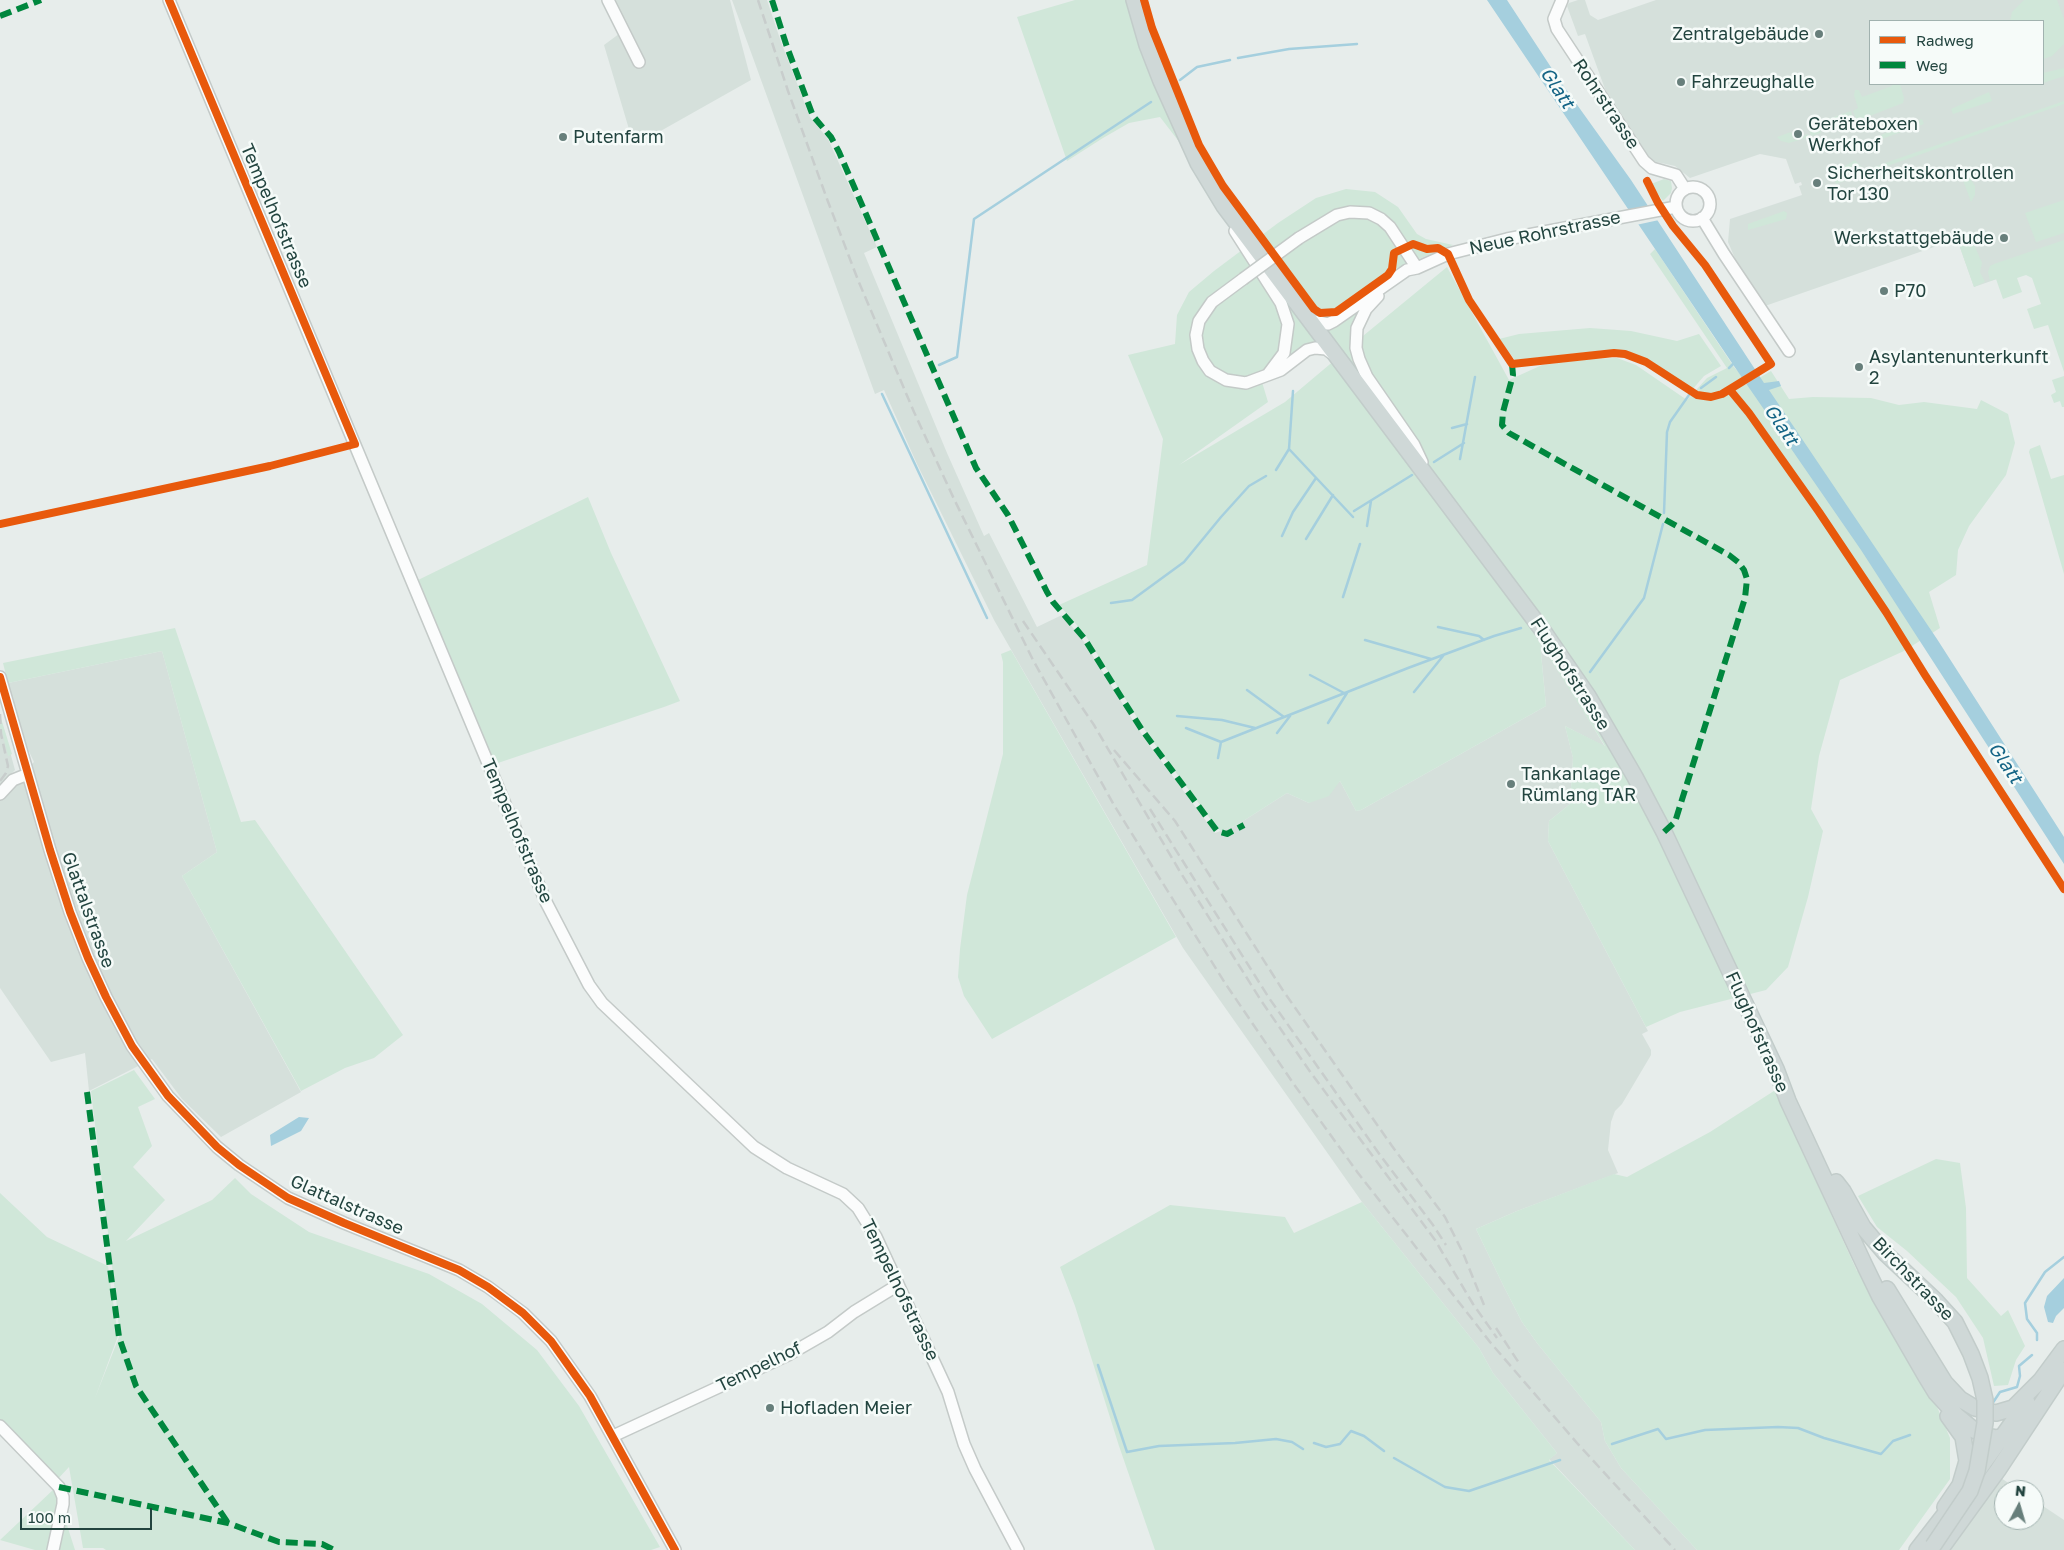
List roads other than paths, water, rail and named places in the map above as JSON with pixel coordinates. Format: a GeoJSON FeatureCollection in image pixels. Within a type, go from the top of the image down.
{"type":"FeatureCollection","features":[{"type":"Feature","properties":{"kind":"main road","name":"Flughofstrasse"},"geometry":{"type":"LineString","coordinates":[[1134,0],[1147,45],[1161,81],[1198,163],[1224,206],[1529,612],[1588,696],[1635,776],[1664,832],[1776,1068],[1788,1101],[1876,1289],[1936,1393]]}},
{"type":"Feature","properties":{"kind":"main road","name":"Birchstrasse"},"geometry":{"type":"LineString","coordinates":[[1776,1068],[1788,1081],[1870,1259],[1896,1305],[1952,1392],[1976,1408],[1996,1413],[2012,1408],[2041,1380],[2064,1349]]}},
{"type":"Feature","properties":{"kind":"main road","name":"Birchstrasse"},"geometry":{"type":"LineString","coordinates":[[1836,1182],[1844,1191],[1863,1227],[1873,1239],[1955,1322],[1971,1354],[1980,1378],[1985,1400],[1985,1423],[1981,1455],[1970,1491],[1932,1546]]}},
{"type":"Feature","properties":{"kind":"main road","name":"Birchstrasse"},"geometry":{"type":"LineString","coordinates":[[1917,1550],[1932,1546],[1998,1470],[2064,1370]]}},
{"type":"Feature","properties":{"kind":"main road","name":"Birchstrasse"},"geometry":{"type":"LineString","coordinates":[[1932,1546],[1937,1525],[2037,1390],[2041,1380]]}},
{"type":"Feature","properties":{"kind":"main road","name":"Birchstrasse"},"geometry":{"type":"LineString","coordinates":[[1932,1546],[1960,1486],[1968,1461],[1962,1437],[1938,1403],[1936,1393]]}},
{"type":"Feature","properties":{"kind":"main road"},"geometry":{"type":"LineString","coordinates":[[1936,1393],[1957,1416],[1974,1430],[1988,1436],[2002,1437]]}},
{"type":"Feature","properties":{"kind":"main road","name":"Birchstrasse"},"geometry":{"type":"LineString","coordinates":[[2002,1437],[2014,1434],[2030,1421]]}},
{"type":"Feature","properties":{"kind":"street","name":"Tempelhofstrasse"},"geometry":{"type":"LineString","coordinates":[[169,0],[546,902],[589,985],[602,1003],[754,1147],[787,1168],[842,1194],[853,1203],[868,1222],[948,1392],[964,1444],[975,1469],[1018,1550]]}},
{"type":"Feature","properties":{"kind":"street"},"geometry":{"type":"LineString","coordinates":[[608,0],[640,62]]}},
{"type":"Feature","properties":{"kind":"street","name":"Rohrstrasse"},"geometry":{"type":"LineString","coordinates":[[1562,0],[1554,19],[1557,29],[1644,161],[1652,168],[1676,175],[1684,189]]}},
{"type":"Feature","properties":{"kind":"street"},"geometry":{"type":"LineString","coordinates":[[1698,187],[1708,195],[1710,208],[1702,218],[1693,221],[1684,218],[1671,208],[1684,189],[1698,187]]}},
{"type":"Feature","properties":{"kind":"street"},"geometry":{"type":"LineString","coordinates":[[1224,206],[1234,230],[1281,303],[1288,324],[1284,353],[1275,367],[1266,376]]}},
{"type":"Feature","properties":{"kind":"street","name":"Neue Rohrstrasse"},"geometry":{"type":"LineString","coordinates":[[1432,484],[1414,446],[1361,367],[1356,348],[1357,328],[1373,300],[1417,268],[1432,260],[1457,252],[1508,239],[1671,208]]}},
{"type":"Feature","properties":{"kind":"street"},"geometry":{"type":"LineString","coordinates":[[1339,360],[1326,350],[1315,348],[1303,353],[1281,370],[1266,376],[1246,383],[1226,380],[1206,366],[1198,349],[1197,328],[1207,308],[1219,296],[1299,238],[1337,215],[1350,212],[1369,213],[1381,219],[1390,227],[1417,268]]}},
{"type":"Feature","properties":{"kind":"street"},"geometry":{"type":"LineString","coordinates":[[1702,218],[1789,351]]}},
{"type":"Feature","properties":{"kind":"street","name":"Neue Rohrstrasse"},"geometry":{"type":"LineString","coordinates":[[1309,320],[1328,324],[1334,322],[1386,283],[1407,270],[1417,268]]}},
{"type":"Feature","properties":{"kind":"street","name":"Glattalstrasse"},"geometry":{"type":"LineString","coordinates":[[0,677],[70,912],[94,974],[132,1046],[156,1080],[181,1112],[217,1147],[238,1165],[288,1198],[344,1223],[439,1261],[488,1287],[508,1301],[536,1326],[563,1357],[590,1396],[675,1550]]}},
{"type":"Feature","properties":{"kind":"street"},"geometry":{"type":"LineString","coordinates":[[0,794],[13,780],[28,774]]}},
{"type":"Feature","properties":{"kind":"street","name":"Tempelhof"},"geometry":{"type":"LineString","coordinates":[[613,1436],[788,1355],[828,1332],[854,1312],[898,1285]]}},
{"type":"Feature","properties":{"kind":"street"},"geometry":{"type":"LineString","coordinates":[[0,1426],[59,1487],[63,1497],[63,1504],[53,1550]]}},
{"type":"Feature","properties":{"kind":"water","name":"Glatt"},"geometry":{"type":"Polygon","coordinates":[[[1487,0],[1507,0],[1560,81],[1631,180],[1764,383],[1779,381],[1781,386],[1769,390],[1937,639],[2064,837],[2064,864],[1861,550],[1734,366],[1487,0]]]}},
{"type":"Feature","properties":{"kind":"water"},"geometry":{"type":"Polygon","coordinates":[[[299,1117],[309,1118],[301,1131],[271,1146],[270,1135],[299,1117]]]}},
{"type":"Feature","properties":{"kind":"water"},"geometry":{"type":"Polygon","coordinates":[[[2064,1278],[2064,1308],[2056,1316],[2053,1323],[2048,1322],[2044,1307],[2047,1296],[2064,1278]]]}},
{"type":"Feature","properties":{"kind":"waterway"},"geometry":{"type":"LineString","coordinates":[[1238,58],[1289,49],[1357,44]]}},
{"type":"Feature","properties":{"kind":"waterway"},"geometry":{"type":"LineString","coordinates":[[1180,80],[1197,67],[1230,60]]}},
{"type":"Feature","properties":{"kind":"waterway"},"geometry":{"type":"LineString","coordinates":[[939,365],[957,357],[974,219],[1151,102]]}},
{"type":"Feature","properties":{"kind":"waterway"},"geometry":{"type":"LineString","coordinates":[[1729,368],[1735,362]]}},
{"type":"Feature","properties":{"kind":"waterway"},"geometry":{"type":"LineString","coordinates":[[1460,459],[1475,377]]}},
{"type":"Feature","properties":{"kind":"waterway"},"geometry":{"type":"LineString","coordinates":[[1701,388],[1716,377]]}},
{"type":"Feature","properties":{"kind":"waterway"},"geometry":{"type":"LineString","coordinates":[[1276,470],[1289,449],[1293,391]]}},
{"type":"Feature","properties":{"kind":"waterway"},"geometry":{"type":"LineString","coordinates":[[882,394],[987,618]]}},
{"type":"Feature","properties":{"kind":"waterway"},"geometry":{"type":"LineString","coordinates":[[1664,513],[1667,432],[1670,422],[1689,395]]}},
{"type":"Feature","properties":{"kind":"waterway"},"geometry":{"type":"LineString","coordinates":[[1452,428],[1467,424]]}},
{"type":"Feature","properties":{"kind":"waterway"},"geometry":{"type":"LineString","coordinates":[[1434,462],[1464,443]]}},
{"type":"Feature","properties":{"kind":"waterway"},"geometry":{"type":"LineString","coordinates":[[1289,449],[1353,517]]}},
{"type":"Feature","properties":{"kind":"waterway"},"geometry":{"type":"LineString","coordinates":[[1354,511],[1412,475]]}},
{"type":"Feature","properties":{"kind":"waterway"},"geometry":{"type":"LineString","coordinates":[[1111,603],[1132,600],[1184,562],[1249,486],[1266,476]]}},
{"type":"Feature","properties":{"kind":"waterway"},"geometry":{"type":"LineString","coordinates":[[1282,536],[1293,512],[1316,478]]}},
{"type":"Feature","properties":{"kind":"waterway"},"geometry":{"type":"LineString","coordinates":[[1306,539],[1333,495]]}},
{"type":"Feature","properties":{"kind":"waterway"},"geometry":{"type":"LineString","coordinates":[[1367,526],[1371,501]]}},
{"type":"Feature","properties":{"kind":"waterway"},"geometry":{"type":"LineString","coordinates":[[1590,672],[1644,598],[1663,524]]}},
{"type":"Feature","properties":{"kind":"waterway"},"geometry":{"type":"LineString","coordinates":[[1343,597],[1360,544]]}},
{"type":"Feature","properties":{"kind":"waterway"},"geometry":{"type":"LineString","coordinates":[[1438,627],[1479,636],[1484,640]]}},
{"type":"Feature","properties":{"kind":"waterway"},"geometry":{"type":"LineString","coordinates":[[1186,728],[1221,742],[1408,668],[1521,628]]}},
{"type":"Feature","properties":{"kind":"waterway"},"geometry":{"type":"LineString","coordinates":[[1365,640],[1431,659]]}},
{"type":"Feature","properties":{"kind":"waterway"},"geometry":{"type":"LineString","coordinates":[[1414,692],[1443,656]]}},
{"type":"Feature","properties":{"kind":"waterway"},"geometry":{"type":"LineString","coordinates":[[1310,675],[1344,693]]}},
{"type":"Feature","properties":{"kind":"waterway"},"geometry":{"type":"LineString","coordinates":[[1247,690],[1284,717]]}},
{"type":"Feature","properties":{"kind":"waterway"},"geometry":{"type":"LineString","coordinates":[[1328,723],[1347,693]]}},
{"type":"Feature","properties":{"kind":"waterway"},"geometry":{"type":"LineString","coordinates":[[1177,716],[1222,720],[1255,728]]}},
{"type":"Feature","properties":{"kind":"waterway"},"geometry":{"type":"LineString","coordinates":[[1277,733],[1290,716]]}},
{"type":"Feature","properties":{"kind":"waterway"},"geometry":{"type":"LineString","coordinates":[[1218,758],[1221,742]]}},
{"type":"Feature","properties":{"kind":"waterway"},"geometry":{"type":"LineString","coordinates":[[2037,1340],[2037,1333],[2027,1319],[2025,1303],[2045,1272],[2064,1257]]}},
{"type":"Feature","properties":{"kind":"waterway"},"geometry":{"type":"LineString","coordinates":[[1992,1404],[2000,1392],[2017,1387],[2020,1376],[2019,1366],[2032,1355]]}},
{"type":"Feature","properties":{"kind":"waterway"},"geometry":{"type":"LineString","coordinates":[[1098,1365],[1127,1452],[1159,1446],[1235,1443],[1276,1439],[1292,1442],[1303,1449]]}},
{"type":"Feature","properties":{"kind":"waterway"},"geometry":{"type":"LineString","coordinates":[[1612,1444],[1658,1429],[1666,1439],[1705,1430],[1778,1427],[1798,1428],[1824,1438],[1881,1454],[1893,1441],[1910,1435]]}},
{"type":"Feature","properties":{"kind":"waterway"},"geometry":{"type":"LineString","coordinates":[[1314,1443],[1326,1447],[1340,1444],[1351,1431],[1364,1436],[1384,1451]]}},
{"type":"Feature","properties":{"kind":"waterway"},"geometry":{"type":"LineString","coordinates":[[1394,1458],[1445,1487],[1469,1491],[1560,1460]]}},
{"type":"Feature","properties":{"kind":"railway"},"geometry":{"type":"LineString","coordinates":[[758,0],[827,199],[858,280],[914,412],[954,499],[1033,660],[1114,805],[1225,983],[1293,1083],[1358,1173],[1490,1342],[1577,1443],[1675,1550]]}},
{"type":"Feature","properties":{"kind":"railway"},"geometry":{"type":"LineString","coordinates":[[1023,621],[1094,725],[1179,870],[1262,1002],[1311,1073],[1435,1240],[1473,1304],[1497,1338]]}},
{"type":"Feature","properties":{"kind":"railway"},"geometry":{"type":"LineString","coordinates":[[0,714],[1,734],[8,766],[6,773],[0,781]]}},
{"type":"Feature","properties":{"kind":"railway"},"geometry":{"type":"LineString","coordinates":[[1114,750],[1175,821],[1282,989],[1392,1146],[1445,1217],[1463,1253],[1484,1305]]}},
{"type":"Feature","properties":{"kind":"railway"},"geometry":{"type":"LineString","coordinates":[[1150,809],[1269,998],[1446,1245]]}},
{"type":"Feature","properties":{"kind":"railway"},"geometry":{"type":"LineString","coordinates":[[1496,1328],[1519,1363]]}},
{"type":"Feature","properties":{"kind":"place","name":"Zentralgebäude"},"geometry":{"type":"Point","coordinates":[1819,34]}},
{"type":"Feature","properties":{"kind":"place","name":"Fahrzeughalle"},"geometry":{"type":"Point","coordinates":[1681,82]}},
{"type":"Feature","properties":{"kind":"place","name":"Geräteboxen Werkhof"},"geometry":{"type":"Point","coordinates":[1798,134]}},
{"type":"Feature","properties":{"kind":"place","name":"Putenfarm"},"geometry":{"type":"Point","coordinates":[563,137]}},
{"type":"Feature","properties":{"kind":"place","name":"Sicherheitskontrollen Tor 130"},"geometry":{"type":"Point","coordinates":[1817,183]}},
{"type":"Feature","properties":{"kind":"place","name":"Werkstattgebäude"},"geometry":{"type":"Point","coordinates":[2004,238]}},
{"type":"Feature","properties":{"kind":"place","name":"P70"},"geometry":{"type":"Point","coordinates":[1884,291]}},
{"type":"Feature","properties":{"kind":"place","name":"Asylantenunterkunft 2"},"geometry":{"type":"Point","coordinates":[1859,367]}},
{"type":"Feature","properties":{"kind":"place","name":"Tankanlage Rümlang TAR"},"geometry":{"type":"Point","coordinates":[1511,784]}},
{"type":"Feature","properties":{"kind":"place","name":"Hofladen Meier"},"geometry":{"type":"Point","coordinates":[770,1408]}}]}
